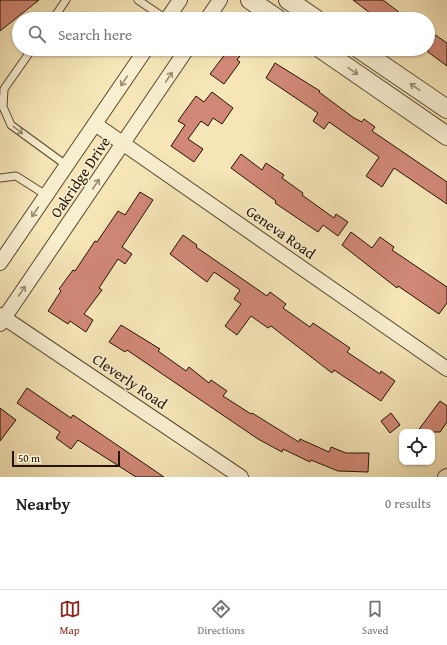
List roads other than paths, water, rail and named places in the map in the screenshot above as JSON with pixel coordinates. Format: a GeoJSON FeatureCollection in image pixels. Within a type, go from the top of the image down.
{"type":"FeatureCollection","features":[{"type":"Feature","properties":{"kind":"street"},"geometry":{"type":"LineString","coordinates":[[171,12],[180,0]]}},
{"type":"Feature","properties":{"kind":"street"},"geometry":{"type":"LineString","coordinates":[[212,12],[220,0]]}},
{"type":"Feature","properties":{"kind":"street"},"geometry":{"type":"LineString","coordinates":[[250,0],[268,12]]}},
{"type":"Feature","properties":{"kind":"street"},"geometry":{"type":"LineString","coordinates":[[288,0],[306,12]]}},
{"type":"Feature","properties":{"kind":"street","name":"Oakridge Drive"},"geometry":{"type":"LineString","coordinates":[[0,263],[141,56]]}},
{"type":"Feature","properties":{"kind":"street","name":"Oakridge Drive"},"geometry":{"type":"LineString","coordinates":[[1,319],[124,143],[182,56]]}},
{"type":"Feature","properties":{"kind":"street"},"geometry":{"type":"LineString","coordinates":[[331,56],[447,136]]}},
{"type":"Feature","properties":{"kind":"street"},"geometry":{"type":"LineString","coordinates":[[369,56],[447,110]]}},
{"type":"Feature","properties":{"kind":"street","name":"Geneva Road"},"geometry":{"type":"LineString","coordinates":[[95,124],[447,369]]}},
{"type":"Feature","properties":{"kind":"street","name":"Cleverly Road"},"geometry":{"type":"LineString","coordinates":[[1,319],[241,477]]}},
{"type":"Feature","properties":{"kind":"lane"},"geometry":{"type":"LineString","coordinates":[[58,12],[66,0]]}},
{"type":"Feature","properties":{"kind":"lane"},"geometry":{"type":"LineString","coordinates":[[138,0],[156,12]]}},
{"type":"Feature","properties":{"kind":"lane"},"geometry":{"type":"LineString","coordinates":[[27,56],[4,89],[3,107],[11,125],[66,165]]}},
{"type":"Feature","properties":{"kind":"lane"},"geometry":{"type":"LineString","coordinates":[[0,178],[16,176],[46,195]]}}]}
